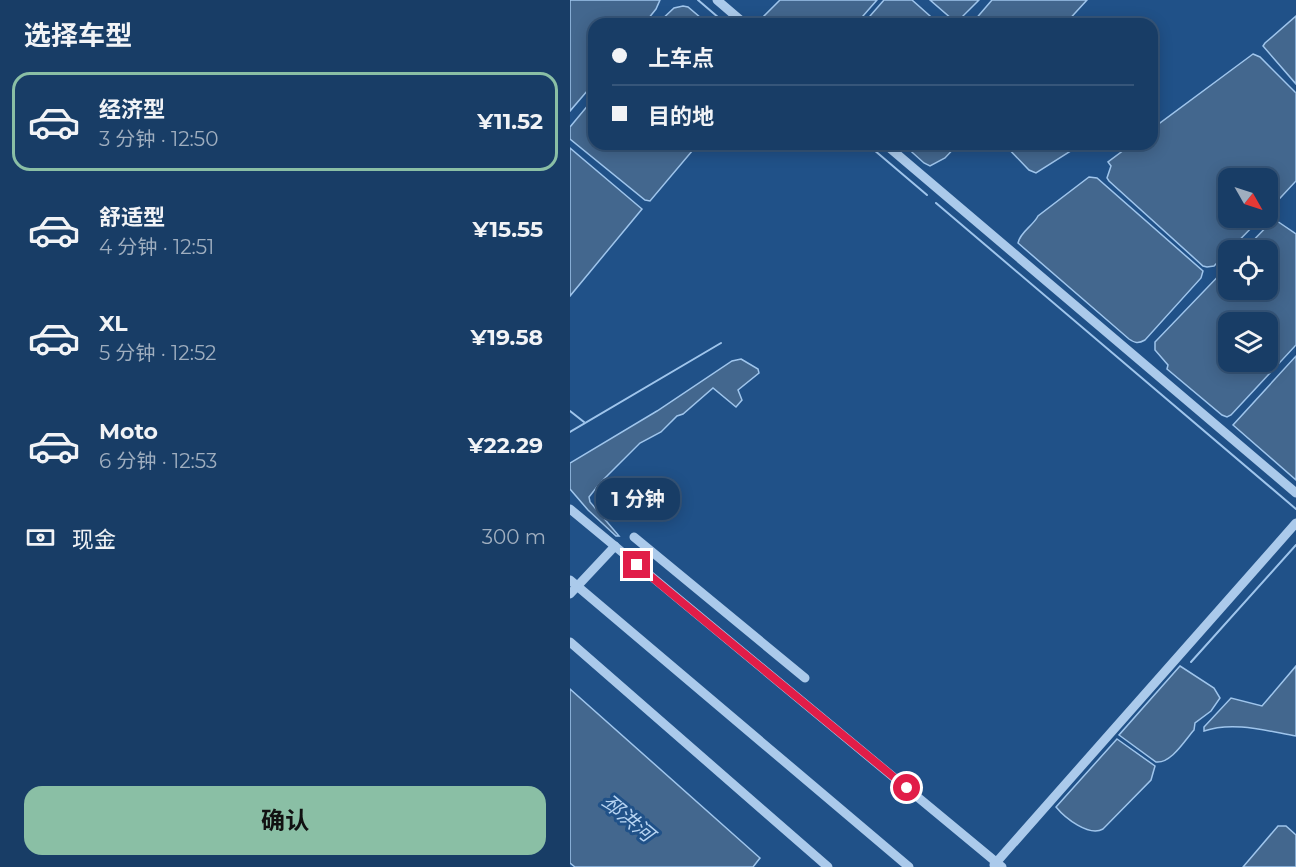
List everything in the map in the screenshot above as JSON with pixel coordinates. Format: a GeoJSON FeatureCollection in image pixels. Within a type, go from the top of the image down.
{"type":"FeatureCollection","features":[{"type":"Feature","properties":{"kind":"street"},"geometry":{"type":"LineString","coordinates":[[717,0],[738,18]]}},
{"type":"Feature","properties":{"kind":"street"},"geometry":{"type":"LineString","coordinates":[[892,150],[1296,492]]}},
{"type":"Feature","properties":{"kind":"street"},"geometry":{"type":"LineString","coordinates":[[570,509],[997,866],[1296,523]]}},
{"type":"Feature","properties":{"kind":"street"},"geometry":{"type":"LineString","coordinates":[[634,537],[805,678]]}},
{"type":"Feature","properties":{"kind":"street"},"geometry":{"type":"LineString","coordinates":[[570,594],[574,583],[615,546]]}},
{"type":"Feature","properties":{"kind":"street"},"geometry":{"type":"LineString","coordinates":[[574,583],[909,867]]}},
{"type":"Feature","properties":{"kind":"street"},"geometry":{"type":"LineString","coordinates":[[571,642],[828,867]]}},
{"type":"Feature","properties":{"kind":"water"},"geometry":{"type":"Polygon","coordinates":[[[570,0],[660,0],[649,18],[588,18],[588,90],[570,111],[570,0]]]}},
{"type":"Feature","properties":{"kind":"water"},"geometry":{"type":"Polygon","coordinates":[[[780,0],[877,0],[861,18],[763,17],[780,0]]]}},
{"type":"Feature","properties":{"kind":"water"},"geometry":{"type":"Polygon","coordinates":[[[884,0],[912,0],[932,18],[868,18],[884,0]]]}},
{"type":"Feature","properties":{"kind":"water"},"geometry":{"type":"Polygon","coordinates":[[[930,0],[979,0],[961,18],[951,18],[930,0]]]}},
{"type":"Feature","properties":{"kind":"water"},"geometry":{"type":"Polygon","coordinates":[[[992,0],[1087,0],[1070,18],[977,18],[992,0]]]}},
{"type":"Feature","properties":{"kind":"water"},"geometry":{"type":"Polygon","coordinates":[[[688,7],[701,18],[663,18],[674,8],[688,7]]]}},
{"type":"Feature","properties":{"kind":"water"},"geometry":{"type":"Polygon","coordinates":[[[1296,16],[1296,84],[1263,46],[1296,16]]]}},
{"type":"Feature","properties":{"kind":"water"},"geometry":{"type":"Polygon","coordinates":[[[1253,54],[1260,57],[1296,93],[1296,181],[1278,200],[1278,168],[1218,168],[1218,228],[1251,228],[1239,240],[1218,240],[1218,262],[1214,266],[1203,266],[1107,178],[1111,166],[1108,162],[1124,150],[1158,150],[1158,125],[1253,54]]]}},
{"type":"Feature","properties":{"kind":"water"},"geometry":{"type":"Polygon","coordinates":[[[588,105],[588,150],[693,150],[650,201],[645,200],[570,139],[570,127],[588,105]]]}},
{"type":"Feature","properties":{"kind":"water"},"geometry":{"type":"Polygon","coordinates":[[[570,148],[642,209],[570,296],[570,148]]]}},
{"type":"Feature","properties":{"kind":"water"},"geometry":{"type":"Polygon","coordinates":[[[910,150],[952,150],[945,158],[930,166],[910,150]]]}},
{"type":"Feature","properties":{"kind":"water"},"geometry":{"type":"Polygon","coordinates":[[[1010,150],[1072,150],[1036,173],[1029,170],[1010,150]]]}},
{"type":"Feature","properties":{"kind":"water"},"geometry":{"type":"Polygon","coordinates":[[[1089,177],[1097,178],[1203,271],[1201,278],[1145,340],[1140,342],[1129,339],[1018,243],[1038,216],[1089,177]]]}},
{"type":"Feature","properties":{"kind":"water"},"geometry":{"type":"Polygon","coordinates":[[[1278,222],[1296,234],[1296,345],[1278,364],[1278,312],[1218,312],[1218,372],[1271,372],[1231,415],[1227,417],[1222,415],[1167,369],[1168,365],[1155,350],[1155,342],[1218,276],[1218,300],[1278,300],[1278,240],[1254,240],[1265,228],[1278,228],[1278,222]]]}},
{"type":"Feature","properties":{"kind":"water"},"geometry":{"type":"Polygon","coordinates":[[[1296,356],[1296,480],[1233,425],[1296,356]]]}},
{"type":"Feature","properties":{"kind":"water"},"geometry":{"type":"Polygon","coordinates":[[[741,359],[758,369],[759,373],[738,390],[742,400],[736,407],[713,388],[683,414],[677,416],[661,432],[640,443],[589,497],[590,502],[619,536],[616,536],[588,510],[570,489],[570,463],[657,411],[732,361],[741,359]]]}},
{"type":"Feature","properties":{"kind":"water"},"geometry":{"type":"Polygon","coordinates":[[[1180,666],[1214,688],[1220,698],[1211,711],[1195,723],[1194,730],[1172,755],[1162,762],[1156,762],[1119,735],[1180,666]]]}},
{"type":"Feature","properties":{"kind":"water"},"geometry":{"type":"Polygon","coordinates":[[[1296,666],[1296,736],[1238,727],[1204,731],[1204,727],[1231,698],[1262,706],[1296,666]]]}},
{"type":"Feature","properties":{"kind":"water","name":"邳洪河"},"geometry":{"type":"Polygon","coordinates":[[[570,689],[760,858],[753,867],[575,867],[570,863],[570,689]]]}},
{"type":"Feature","properties":{"kind":"water"},"geometry":{"type":"Polygon","coordinates":[[[1117,739],[1155,766],[1151,780],[1103,829],[1097,831],[1084,828],[1071,821],[1056,807],[1117,739]]]}},
{"type":"Feature","properties":{"kind":"water"},"geometry":{"type":"Polygon","coordinates":[[[1278,826],[1286,826],[1296,835],[1296,867],[1243,867],[1278,826]]]}},
{"type":"Feature","properties":{"kind":"waterway"},"geometry":{"type":"LineString","coordinates":[[698,0],[719,18]]}},
{"type":"Feature","properties":{"kind":"waterway"},"geometry":{"type":"LineString","coordinates":[[874,150],[927,195]]}},
{"type":"Feature","properties":{"kind":"waterway"},"geometry":{"type":"LineString","coordinates":[[936,203],[1296,509]]}},
{"type":"Feature","properties":{"kind":"waterway"},"geometry":{"type":"LineString","coordinates":[[570,432],[721,343]]}},
{"type":"Feature","properties":{"kind":"waterway"},"geometry":{"type":"LineString","coordinates":[[570,411],[584,422]]}},
{"type":"Feature","properties":{"kind":"waterway"},"geometry":{"type":"LineString","coordinates":[[1191,662],[1296,545]]}},
{"type":"Feature","properties":{"kind":"route"},"geometry":{"type":"LineString","coordinates":[[637,565],[907,788]]}}]}
